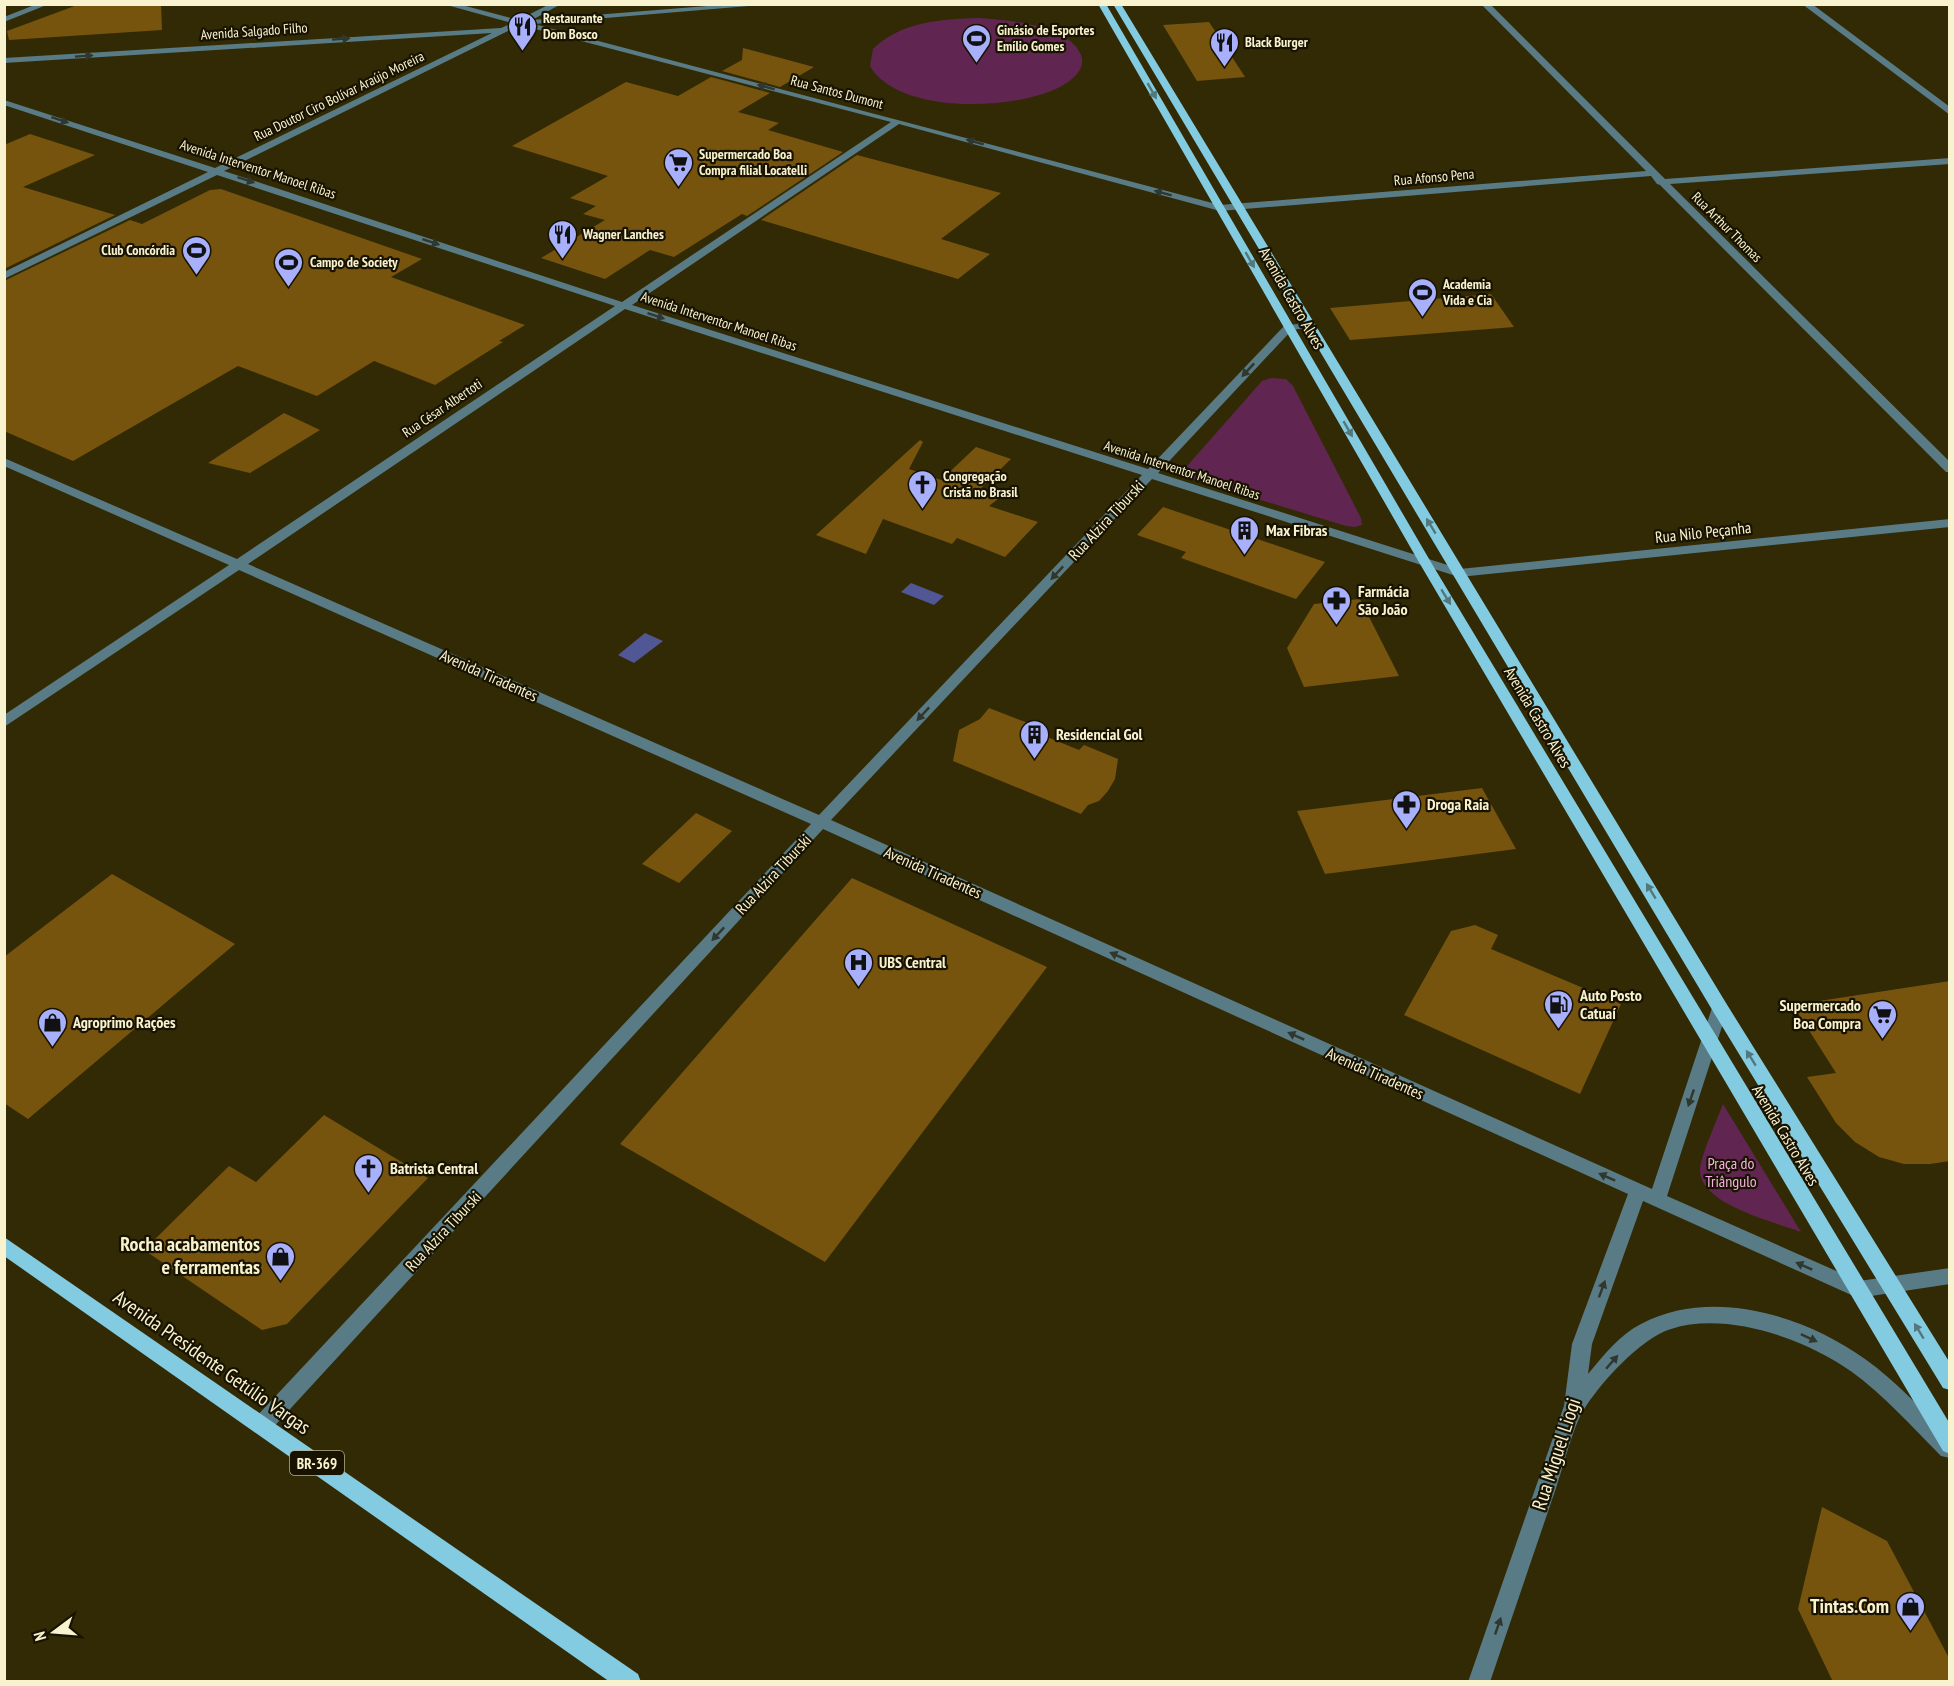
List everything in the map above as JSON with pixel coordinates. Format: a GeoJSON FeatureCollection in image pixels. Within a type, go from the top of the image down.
{"type":"FeatureCollection","features":[{"type":"Feature","properties":{"kind":"main road","name":"Avenida Castro Alves"},"geometry":{"type":"LineString","coordinates":[[1102,4],[1239,207],[1720,1008],[1950,1381]]}},
{"type":"Feature","properties":{"kind":"main road","name":"Avenida Castro Alves"},"geometry":{"type":"LineString","coordinates":[[1117,4],[1142,61],[1220,208],[1426,564],[1950,1444]]}},
{"type":"Feature","properties":{"kind":"main road"},"geometry":{"type":"LineString","coordinates":[[1554,779],[1582,776]]}},
{"type":"Feature","properties":{"kind":"main road","name":"Avenida Presidente Getúlio Vargas"},"geometry":{"type":"LineString","coordinates":[[4,1245],[630,1682]]}},
{"type":"Feature","properties":{"kind":"street"},"geometry":{"type":"LineString","coordinates":[[4,20],[45,4]]}},
{"type":"Feature","properties":{"kind":"street"},"geometry":{"type":"LineString","coordinates":[[447,4],[506,25]]}},
{"type":"Feature","properties":{"kind":"street","name":"Rua Doutor Ciro Bolívar Araújo Moreira"},"geometry":{"type":"LineString","coordinates":[[4,276],[506,25],[519,23],[556,4]]}},
{"type":"Feature","properties":{"kind":"street"},"geometry":{"type":"LineString","coordinates":[[519,23],[770,4]]}},
{"type":"Feature","properties":{"kind":"street","name":"Rua Arthur Thomas"},"geometry":{"type":"LineString","coordinates":[[1485,4],[1651,173],[1950,469]]}},
{"type":"Feature","properties":{"kind":"street"},"geometry":{"type":"LineString","coordinates":[[1806,4],[1950,112]]}},
{"type":"Feature","properties":{"kind":"street","name":"Rua Santos Dumont"},"geometry":{"type":"LineString","coordinates":[[519,23],[898,121],[1220,208]]}},
{"type":"Feature","properties":{"kind":"street","name":"Avenida Salgado Filho"},"geometry":{"type":"LineString","coordinates":[[4,51],[506,25]]}},
{"type":"Feature","properties":{"kind":"street","name":"Avenida Salgado Filho"},"geometry":{"type":"LineString","coordinates":[[4,61],[506,25]]}},
{"type":"Feature","properties":{"kind":"street"},"geometry":{"type":"LineString","coordinates":[[174,50],[178,41]]}},
{"type":"Feature","properties":{"kind":"street","name":"Avenida Interventor Manoel Ribas"},"geometry":{"type":"LineString","coordinates":[[4,102],[622,305],[1459,573]]}},
{"type":"Feature","properties":{"kind":"street","name":"Rua César Albertoti"},"geometry":{"type":"LineString","coordinates":[[4,722],[898,121]]}},
{"type":"Feature","properties":{"kind":"street"},"geometry":{"type":"LineString","coordinates":[[1660,182],[1950,161]]}},
{"type":"Feature","properties":{"kind":"street","name":"Rua Afonso Pena"},"geometry":{"type":"LineString","coordinates":[[1220,208],[1651,173]]}},
{"type":"Feature","properties":{"kind":"street"},"geometry":{"type":"LineString","coordinates":[[1289,327],[1309,325]]}},
{"type":"Feature","properties":{"kind":"street","name":"Rua Alzira Tiburski"},"geometry":{"type":"LineString","coordinates":[[262,1425],[821,822],[1289,327]]}},
{"type":"Feature","properties":{"kind":"street","name":"Avenida Tiradentes"},"geometry":{"type":"LineString","coordinates":[[4,461],[821,822],[1858,1290]]}},
{"type":"Feature","properties":{"kind":"street","name":"Rua Nilo Peçanha"},"geometry":{"type":"LineString","coordinates":[[1459,573],[1950,523]]}},
{"type":"Feature","properties":{"kind":"street"},"geometry":{"type":"LineString","coordinates":[[1657,1200],[1720,1008]]}},
{"type":"Feature","properties":{"kind":"street","name":"Rua Miguel Liogi"},"geometry":{"type":"LineString","coordinates":[[1479,1682],[1574,1406],[1582,1344],[1638,1191]]}},
{"type":"Feature","properties":{"kind":"street"},"geometry":{"type":"LineString","coordinates":[[1858,1290],[1950,1276]]}},
{"type":"Feature","properties":{"kind":"street"},"geometry":{"type":"LineString","coordinates":[[1574,1406],[1628,1344],[1647,1330],[1668,1320],[1698,1316],[1726,1316],[1756,1321],[1798,1333],[1833,1349],[1858,1365],[1887,1390],[1950,1450]]}},
{"type":"Feature","properties":{"kind":"green space","name":"Ginásio de Esportes Emílio Gomes"},"geometry":{"type":"Polygon","coordinates":[[[978,18],[1019,22],[1063,36],[1081,55],[1081,68],[1069,82],[1045,93],[1020,100],[962,104],[933,101],[906,94],[885,82],[870,66],[873,49],[896,33],[936,21],[978,18]]]}},
{"type":"Feature","properties":{"kind":"green space"},"geometry":{"type":"Polygon","coordinates":[[[1271,378],[1286,379],[1293,386],[1361,518],[1362,525],[1346,526],[1195,480],[1187,473],[1187,466],[1262,381],[1271,378]]]}},
{"type":"Feature","properties":{"kind":"green space","name":"Praça do Triângulo"},"geometry":{"type":"Polygon","coordinates":[[[1723,1104],[1801,1232],[1740,1210],[1712,1193],[1703,1182],[1701,1164],[1723,1104]]]}},
{"type":"Feature","properties":{"kind":"water"},"geometry":{"type":"Polygon","coordinates":[[[911,583],[944,596],[934,605],[901,592],[911,583]]]}},
{"type":"Feature","properties":{"kind":"water"},"geometry":{"type":"Polygon","coordinates":[[[645,633],[663,641],[634,663],[618,655],[645,633]]]}},
{"type":"Feature","properties":{"kind":"building"},"geometry":{"type":"Polygon","coordinates":[[[80,4],[161,4],[162,30],[9,40],[7,31],[80,4]]]}},
{"type":"Feature","properties":{"kind":"building"},"geometry":{"type":"Polygon","coordinates":[[[1209,22],[1245,77],[1197,81],[1163,25],[1209,22]]]}},
{"type":"Feature","properties":{"kind":"building"},"geometry":{"type":"Polygon","coordinates":[[[743,48],[814,67],[780,87],[722,71],[742,60],[743,48]]]}},
{"type":"Feature","properties":{"kind":"building"},"geometry":{"type":"Polygon","coordinates":[[[711,77],[770,93],[738,112],[779,123],[768,130],[843,152],[747,216],[742,214],[674,257],[650,250],[605,279],[541,258],[605,220],[583,214],[596,206],[570,198],[608,176],[512,146],[626,82],[678,96],[711,77]]]}},
{"type":"Feature","properties":{"kind":"building"},"geometry":{"type":"Polygon","coordinates":[[[30,134],[95,155],[23,187],[115,215],[4,269],[4,145],[30,134]]]}},
{"type":"Feature","properties":{"kind":"building"},"geometry":{"type":"Polygon","coordinates":[[[857,155],[1001,193],[941,239],[990,254],[958,279],[761,220],[857,155]]]}},
{"type":"Feature","properties":{"kind":"building"},"geometry":{"type":"Polygon","coordinates":[[[221,189],[422,259],[391,277],[525,325],[499,341],[503,342],[435,385],[374,361],[317,396],[238,366],[73,461],[4,431],[4,281],[130,220],[142,224],[210,190],[221,189]]]}},
{"type":"Feature","properties":{"kind":"building","name":"Academia Vida e Cia"},"geometry":{"type":"Polygon","coordinates":[[[1491,294],[1514,327],[1350,340],[1330,308],[1491,294]]]}},
{"type":"Feature","properties":{"kind":"building"},"geometry":{"type":"Polygon","coordinates":[[[284,413],[320,430],[250,473],[208,463],[284,413]]]}},
{"type":"Feature","properties":{"kind":"building","name":"Congregação Cristã no Brasil"},"geometry":{"type":"Polygon","coordinates":[[[920,440],[923,442],[909,469],[941,480],[976,447],[1011,459],[977,492],[998,499],[989,506],[1038,522],[1005,557],[957,538],[952,544],[883,519],[866,554],[816,535],[920,440]]]}},
{"type":"Feature","properties":{"kind":"building","name":"Max Fibras"},"geometry":{"type":"Polygon","coordinates":[[[1163,507],[1325,562],[1296,599],[1181,558],[1186,552],[1137,535],[1163,507]]]}},
{"type":"Feature","properties":{"kind":"building","name":"Farmácia São João"},"geometry":{"type":"Polygon","coordinates":[[[1360,599],[1399,676],[1304,687],[1287,648],[1314,604],[1360,599]]]}},
{"type":"Feature","properties":{"kind":"building","name":"Residencial Gol"},"geometry":{"type":"Polygon","coordinates":[[[989,708],[1028,723],[1025,728],[1079,750],[1084,745],[1118,759],[1115,779],[1108,791],[1099,801],[1088,805],[1081,814],[953,761],[959,730],[980,719],[989,708]]]}},
{"type":"Feature","properties":{"kind":"building","name":"Droga Raia"},"geometry":{"type":"Polygon","coordinates":[[[1482,788],[1516,849],[1325,874],[1297,811],[1482,788]]]}},
{"type":"Feature","properties":{"kind":"building"},"geometry":{"type":"Polygon","coordinates":[[[696,813],[732,831],[679,883],[642,864],[696,813]]]}},
{"type":"Feature","properties":{"kind":"building"},"geometry":{"type":"Polygon","coordinates":[[[112,874],[235,944],[28,1119],[4,1103],[4,957],[112,874]]]}},
{"type":"Feature","properties":{"kind":"building"},"geometry":{"type":"Polygon","coordinates":[[[852,878],[1047,967],[825,1262],[620,1144],[852,878]]]}},
{"type":"Feature","properties":{"kind":"building"},"geometry":{"type":"Polygon","coordinates":[[[1475,925],[1498,935],[1491,949],[1621,1004],[1580,1094],[1404,1015],[1451,931],[1475,925]]]}},
{"type":"Feature","properties":{"kind":"building","name":"Supermercado Boa Compra"},"geometry":{"type":"Polygon","coordinates":[[[1950,981],[1950,1161],[1904,1164],[1879,1157],[1855,1142],[1836,1123],[1807,1077],[1836,1073],[1793,1005],[1950,981]]]}},
{"type":"Feature","properties":{"kind":"building"},"geometry":{"type":"Polygon","coordinates":[[[324,1115],[428,1178],[287,1324],[262,1330],[144,1250],[229,1166],[256,1182],[324,1115]]]}},
{"type":"Feature","properties":{"kind":"building"},"geometry":{"type":"Polygon","coordinates":[[[1822,1507],[1887,1541],[1950,1660],[1950,1682],[1833,1682],[1798,1609],[1822,1507]]]}},
{"type":"Feature","properties":{"kind":"place","name":"Restaurante Dom Bosco"},"geometry":{"type":"Point","coordinates":[522,52]}},
{"type":"Feature","properties":{"kind":"place","name":"Ginásio de Esportes Emílio Gomes"},"geometry":{"type":"Point","coordinates":[976,64]}},
{"type":"Feature","properties":{"kind":"place","name":"Black Burger"},"geometry":{"type":"Point","coordinates":[1224,68]}},
{"type":"Feature","properties":{"kind":"place","name":"Supermercado Boa Compra filial Locatelli"},"geometry":{"type":"Point","coordinates":[678,188]}},
{"type":"Feature","properties":{"kind":"place","name":"Wagner Lanches"},"geometry":{"type":"Point","coordinates":[562,260]}},
{"type":"Feature","properties":{"kind":"place","name":"Club Concórdia"},"geometry":{"type":"Point","coordinates":[196,276]}},
{"type":"Feature","properties":{"kind":"place","name":"Campo de Society"},"geometry":{"type":"Point","coordinates":[289,288]}},
{"type":"Feature","properties":{"kind":"place","name":"Academia Vida e Cia"},"geometry":{"type":"Point","coordinates":[1422,318]}},
{"type":"Feature","properties":{"kind":"place","name":"Congregação Cristã no Brasil"},"geometry":{"type":"Point","coordinates":[922,510]}},
{"type":"Feature","properties":{"kind":"place","name":"Max Fibras"},"geometry":{"type":"Point","coordinates":[1245,556]}},
{"type":"Feature","properties":{"kind":"place","name":"Farmácia São João"},"geometry":{"type":"Point","coordinates":[1337,626]}},
{"type":"Feature","properties":{"kind":"place","name":"Residencial Gol"},"geometry":{"type":"Point","coordinates":[1035,760]}},
{"type":"Feature","properties":{"kind":"place","name":"Droga Raia"},"geometry":{"type":"Point","coordinates":[1406,830]}},
{"type":"Feature","properties":{"kind":"place","name":"UBS Central"},"geometry":{"type":"Point","coordinates":[858,988]}},
{"type":"Feature","properties":{"kind":"place","name":"Auto Posto Catuaí"},"geometry":{"type":"Point","coordinates":[1559,1030]}},
{"type":"Feature","properties":{"kind":"place","name":"Supermercado Boa Compra"},"geometry":{"type":"Point","coordinates":[1882,1040]}},
{"type":"Feature","properties":{"kind":"place","name":"Agroprimo Rações"},"geometry":{"type":"Point","coordinates":[52,1048]}},
{"type":"Feature","properties":{"kind":"place","name":"Batrista Central"},"geometry":{"type":"Point","coordinates":[369,1194]}},
{"type":"Feature","properties":{"kind":"place","name":"Rocha acabamentos e ferramentas"},"geometry":{"type":"Point","coordinates":[281,1282]}},
{"type":"Feature","properties":{"kind":"place","name":"Tintas.Com"},"geometry":{"type":"Point","coordinates":[1910,1632]}}]}
